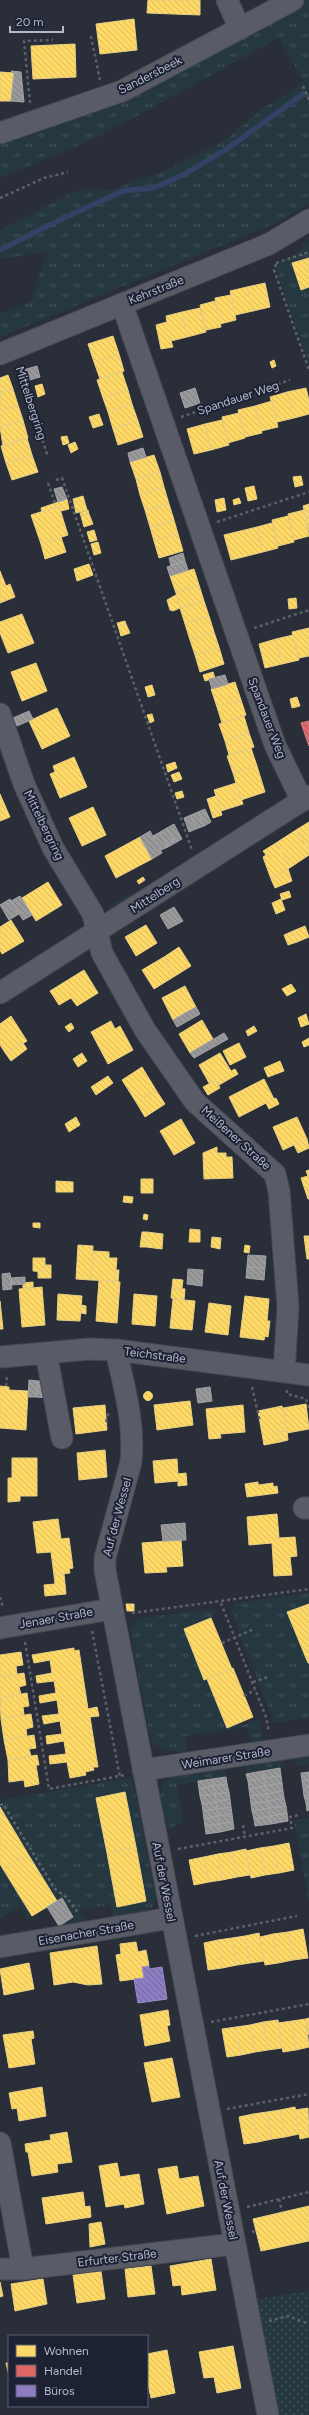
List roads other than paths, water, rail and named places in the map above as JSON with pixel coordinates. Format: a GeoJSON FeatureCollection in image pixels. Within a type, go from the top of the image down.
{"type":"FeatureCollection","features":[{"type":"Feature","properties":{"kind":"street"},"geometry":{"type":"LineString","coordinates":[[226,0],[240,28]]}},
{"type":"Feature","properties":{"kind":"street","name":"Sandersbeek"},"geometry":{"type":"LineString","coordinates":[[0,132],[106,97],[293,0]]}},
{"type":"Feature","properties":{"kind":"street","name":"Kehrstraße"},"geometry":{"type":"LineString","coordinates":[[6,352],[269,244],[309,220]]}},
{"type":"Feature","properties":{"kind":"street","name":"Spandauer Weg"},"geometry":{"type":"LineString","coordinates":[[122,304],[275,745],[305,799]]}},
{"type":"Feature","properties":{"kind":"street","name":"Mittelbergring"},"geometry":{"type":"LineString","coordinates":[[0,714],[27,791],[53,848],[93,914],[97,932]]}},
{"type":"Feature","properties":{"kind":"street","name":"Mittelberg"},"geometry":{"type":"LineString","coordinates":[[0,993],[305,799]]}},
{"type":"Feature","properties":{"kind":"street","name":"Meißener Straße"},"geometry":{"type":"LineString","coordinates":[[97,932],[102,953],[145,1030],[195,1102],[275,1174],[279,1190],[288,1307],[284,1372]]}},
{"type":"Feature","properties":{"kind":"street","name":"Teichstraße"},"geometry":{"type":"LineString","coordinates":[[0,1357],[90,1349],[116,1350],[309,1375]]}},
{"type":"Feature","properties":{"kind":"street","name":"Auf der Wessel"},"geometry":{"type":"LineString","coordinates":[[116,1350],[130,1419],[133,1448],[131,1462],[105,1558],[105,1570],[191,2025],[268,2415]]}},
{"type":"Feature","properties":{"kind":"street"},"geometry":{"type":"LineString","coordinates":[[46,1353],[62,1438]]}},
{"type":"Feature","properties":{"kind":"street","name":"Jenaer Straße"},"geometry":{"type":"LineString","coordinates":[[0,1628],[112,1609]]}},
{"type":"Feature","properties":{"kind":"street","name":"Weimarer Straße"},"geometry":{"type":"LineString","coordinates":[[143,1770],[309,1745]]}},
{"type":"Feature","properties":{"kind":"street","name":"Eisenacher Straße"},"geometry":{"type":"LineString","coordinates":[[0,1947],[171,1918]]}},
{"type":"Feature","properties":{"kind":"street"},"geometry":{"type":"LineString","coordinates":[[0,2143],[23,2270]]}},
{"type":"Feature","properties":{"kind":"street","name":"Erfurter Straße"},"geometry":{"type":"LineString","coordinates":[[0,2269],[23,2270],[234,2244]]}},
{"type":"Feature","properties":{"kind":"waterway"},"geometry":{"type":"LineString","coordinates":[[0,250],[47,226],[123,191],[153,188],[183,175],[227,149],[303,94]]}}]}
